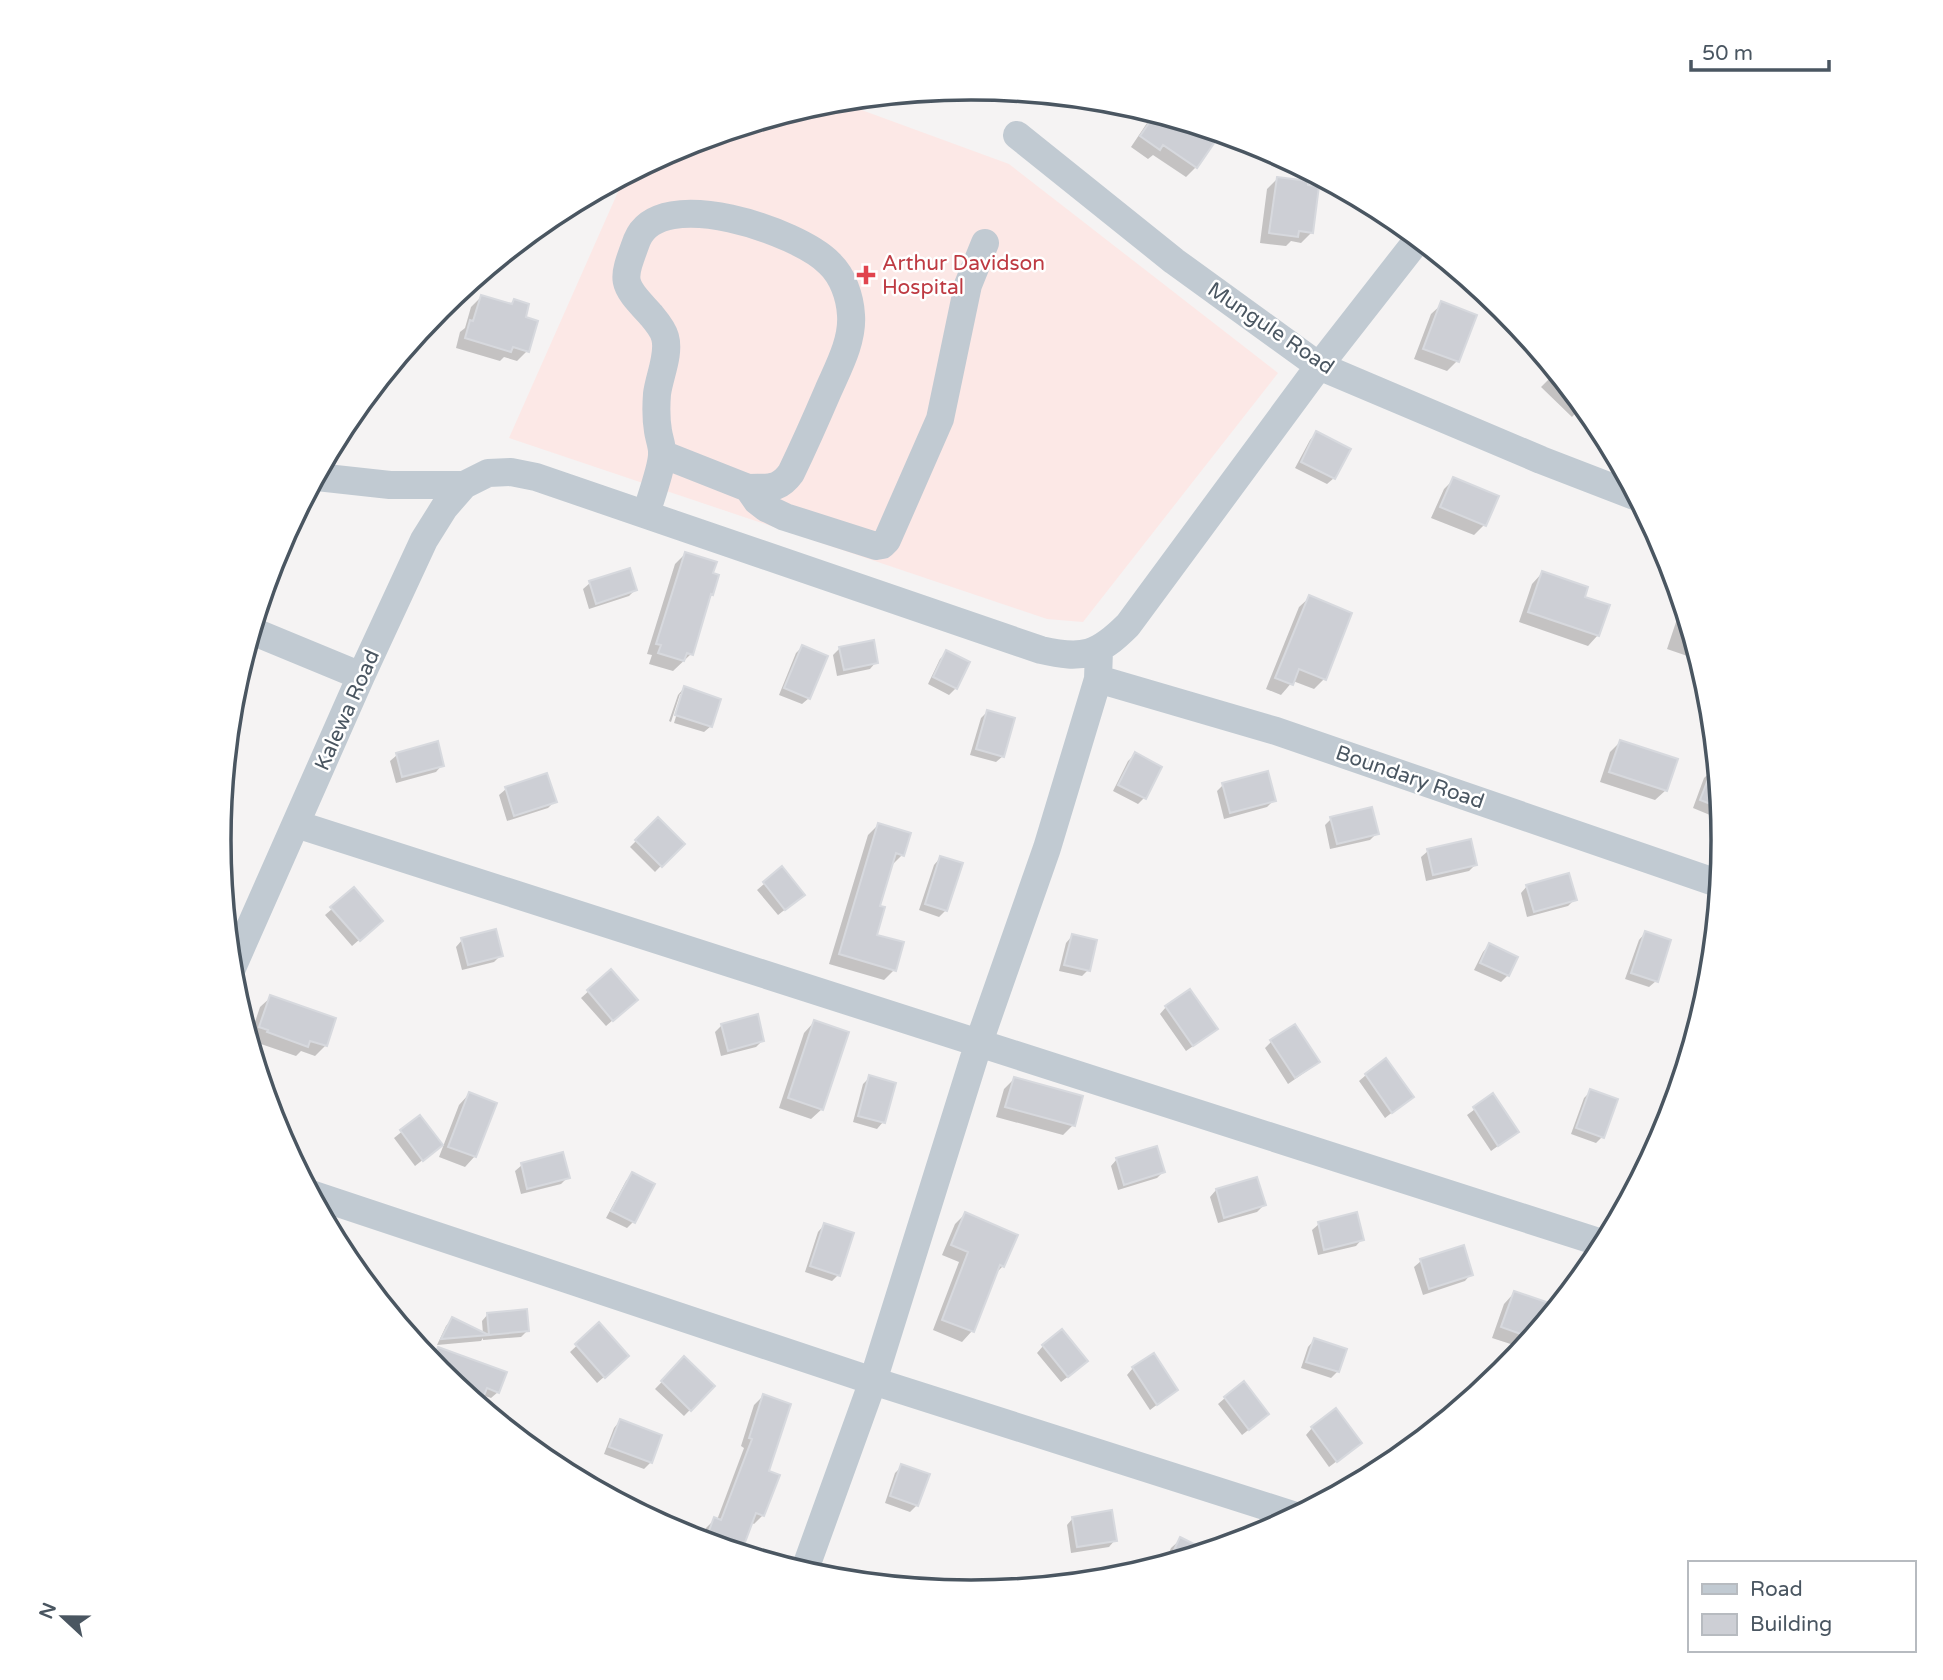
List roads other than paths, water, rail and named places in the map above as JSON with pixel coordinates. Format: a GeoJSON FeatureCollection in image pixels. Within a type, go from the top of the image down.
{"type":"FeatureCollection","features":[{"type":"Feature","properties":{"kind":"street","name":"Mungule Road"},"geometry":{"type":"LineString","coordinates":[[1017,135],[1174,261],[1319,366],[1541,460],[1624,491]]}},
{"type":"Feature","properties":{"kind":"street"},"geometry":{"type":"LineString","coordinates":[[646,514],[662,454],[656,413],[666,350],[665,336],[658,323],[626,284],[626,275],[639,237],[651,225],[673,215],[723,216],[753,223],[817,252],[831,264],[843,282],[851,318],[849,338],[791,473],[783,484],[748,488],[662,454]]}},
{"type":"Feature","properties":{"kind":"street"},"geometry":{"type":"LineString","coordinates":[[748,488],[757,501],[785,517],[876,546],[887,540],[940,419],[968,285],[985,243]]}},
{"type":"Feature","properties":{"kind":"street"},"geometry":{"type":"LineString","coordinates":[[326,478],[390,485],[476,479],[511,472],[536,477],[1041,650],[1079,656],[1098,650],[1128,625],[1319,366],[1413,246]]}},
{"type":"Feature","properties":{"kind":"street","name":"Kalewa Road"},"geometry":{"type":"LineString","coordinates":[[240,950],[361,676],[425,540],[444,508],[476,479]]}},
{"type":"Feature","properties":{"kind":"street"},"geometry":{"type":"LineString","coordinates":[[260,634],[361,676]]}},
{"type":"Feature","properties":{"kind":"street"},"geometry":{"type":"LineString","coordinates":[[808,1562],[873,1381],[979,1042],[1047,848],[1098,679],[1098,650]]}},
{"type":"Feature","properties":{"kind":"street","name":"Boundary Road"},"geometry":{"type":"LineString","coordinates":[[1098,679],[1276,730],[1710,881]]}},
{"type":"Feature","properties":{"kind":"street"},"geometry":{"type":"LineString","coordinates":[[296,824],[1594,1240]]}},
{"type":"Feature","properties":{"kind":"street"},"geometry":{"type":"LineString","coordinates":[[324,1198],[873,1381],[1282,1512]]}},
{"type":"Feature","properties":{"kind":"place","name":"Arthur Davidson Hospital"},"geometry":{"type":"Point","coordinates":[866,275]}}]}
